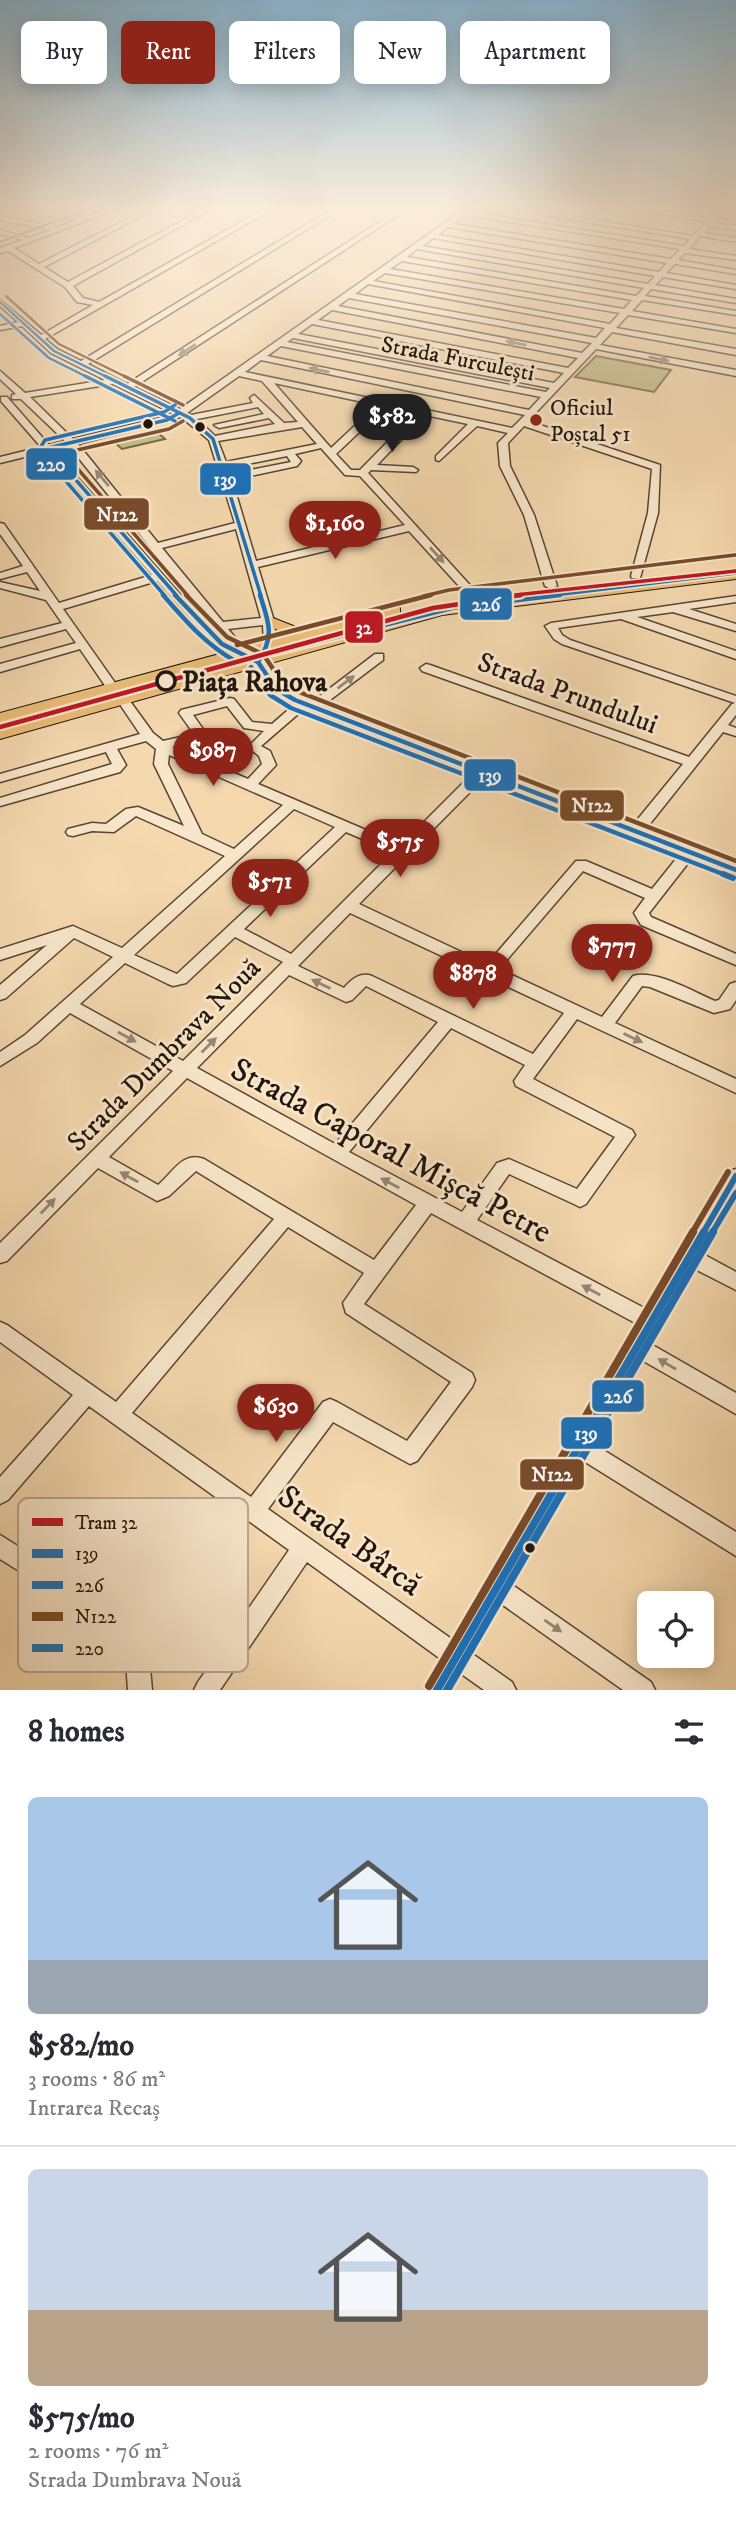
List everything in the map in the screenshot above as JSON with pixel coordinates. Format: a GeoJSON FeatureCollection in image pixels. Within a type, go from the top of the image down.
{"type":"FeatureCollection","features":[{"type":"Feature","properties":{"kind":"main road"},"geometry":{"type":"LineString","coordinates":[[0,734],[236,650],[270,644],[428,603],[473,595],[736,564]]}},
{"type":"Feature","properties":{"kind":"main road"},"geometry":{"type":"LineString","coordinates":[[0,718],[258,662],[457,608],[736,575]]}},
{"type":"Feature","properties":{"kind":"main road"},"geometry":{"type":"LineString","coordinates":[[268,621],[304,635]]}},
{"type":"Feature","properties":{"kind":"street"},"geometry":{"type":"LineString","coordinates":[[68,285],[79,300],[102,305]]}},
{"type":"Feature","properties":{"kind":"street"},"geometry":{"type":"LineString","coordinates":[[38,339],[137,285]]}},
{"type":"Feature","properties":{"kind":"street"},"geometry":{"type":"LineString","coordinates":[[81,365],[213,285]]}},
{"type":"Feature","properties":{"kind":"street"},"geometry":{"type":"LineString","coordinates":[[127,388],[287,285]]}},
{"type":"Feature","properties":{"kind":"street"},"geometry":{"type":"LineString","coordinates":[[185,416],[237,373],[363,285]]}},
{"type":"Feature","properties":{"kind":"street"},"geometry":{"type":"LineString","coordinates":[[382,285],[736,352]]}},
{"type":"Feature","properties":{"kind":"street"},"geometry":{"type":"LineString","coordinates":[[469,285],[736,331]]}},
{"type":"Feature","properties":{"kind":"street"},"geometry":{"type":"LineString","coordinates":[[561,285],[736,313]]}},
{"type":"Feature","properties":{"kind":"street"},"geometry":{"type":"LineString","coordinates":[[642,285],[736,301]]}},
{"type":"Feature","properties":{"kind":"street"},"geometry":{"type":"LineString","coordinates":[[551,586],[529,515],[503,460],[503,443],[649,286]]}},
{"type":"Feature","properties":{"kind":"street"},"geometry":{"type":"LineString","coordinates":[[348,295],[736,373]]}},
{"type":"Feature","properties":{"kind":"street"},"geometry":{"type":"LineString","coordinates":[[0,302],[38,339],[81,365],[185,416],[213,439],[227,478],[268,621],[270,644],[258,662]]}},
{"type":"Feature","properties":{"kind":"street"},"geometry":{"type":"LineString","coordinates":[[331,307],[583,356]]}},
{"type":"Feature","properties":{"kind":"street"},"geometry":{"type":"LineString","coordinates":[[311,321],[569,370]]}},
{"type":"Feature","properties":{"kind":"street"},"geometry":{"type":"LineString","coordinates":[[0,328],[22,324]]}},
{"type":"Feature","properties":{"kind":"street"},"geometry":{"type":"LineString","coordinates":[[291,335],[555,386]]}},
{"type":"Feature","properties":{"kind":"street","name":"Strada Furculești"},"geometry":{"type":"LineString","coordinates":[[280,343],[546,395]]}},
{"type":"Feature","properties":{"kind":"street"},"geometry":{"type":"LineString","coordinates":[[259,357],[530,413]]}},
{"type":"Feature","properties":{"kind":"street"},"geometry":{"type":"LineString","coordinates":[[237,373],[513,431]]}},
{"type":"Feature","properties":{"kind":"street"},"geometry":{"type":"LineString","coordinates":[[0,374],[72,443],[160,549],[232,641],[236,650]]}},
{"type":"Feature","properties":{"kind":"street"},"geometry":{"type":"LineString","coordinates":[[265,379],[348,473],[365,470],[413,470]]}},
{"type":"Feature","properties":{"kind":"street"},"geometry":{"type":"LineString","coordinates":[[2,399],[113,381]]}},
{"type":"Feature","properties":{"kind":"street"},"geometry":{"type":"LineString","coordinates":[[2,399],[102,509],[176,597],[220,643],[258,662],[275,689],[308,705],[736,870]]}},
{"type":"Feature","properties":{"kind":"street"},"geometry":{"type":"LineString","coordinates":[[0,460],[256,400],[282,426]]}},
{"type":"Feature","properties":{"kind":"street"},"geometry":{"type":"LineString","coordinates":[[223,466],[289,452],[327,449],[384,404]]}},
{"type":"Feature","properties":{"kind":"street"},"geometry":{"type":"LineString","coordinates":[[365,470],[423,412]]}},
{"type":"Feature","properties":{"kind":"street"},"geometry":{"type":"LineString","coordinates":[[219,425],[271,415]]}},
{"type":"Feature","properties":{"kind":"street"},"geometry":{"type":"LineString","coordinates":[[521,422],[657,467],[653,513],[636,576]]}},
{"type":"Feature","properties":{"kind":"street"},"geometry":{"type":"LineString","coordinates":[[439,458],[475,423]]}},
{"type":"Feature","properties":{"kind":"street"},"geometry":{"type":"LineString","coordinates":[[213,439],[303,424]]}},
{"type":"Feature","properties":{"kind":"street"},"geometry":{"type":"LineString","coordinates":[[227,478],[294,464],[296,461],[289,452]]}},
{"type":"Feature","properties":{"kind":"street"},"geometry":{"type":"LineString","coordinates":[[365,470],[411,527],[473,595]]}},
{"type":"Feature","properties":{"kind":"street"},"geometry":{"type":"LineString","coordinates":[[102,509],[122,503]]}},
{"type":"Feature","properties":{"kind":"street"},"geometry":{"type":"LineString","coordinates":[[0,526],[6,544],[29,568],[148,736],[161,747],[403,851]]}},
{"type":"Feature","properties":{"kind":"street"},"geometry":{"type":"LineString","coordinates":[[144,558],[160,549],[234,526]]}},
{"type":"Feature","properties":{"kind":"street"},"geometry":{"type":"LineString","coordinates":[[251,565],[411,527]]}},
{"type":"Feature","properties":{"kind":"street"},"geometry":{"type":"LineString","coordinates":[[0,576],[29,568]]}},
{"type":"Feature","properties":{"kind":"street"},"geometry":{"type":"LineString","coordinates":[[0,585],[52,602],[159,577]]}},
{"type":"Feature","properties":{"kind":"street"},"geometry":{"type":"LineString","coordinates":[[176,597],[194,593]]}},
{"type":"Feature","properties":{"kind":"street"},"geometry":{"type":"LineString","coordinates":[[736,599],[551,626],[558,637],[566,642],[736,700]]}},
{"type":"Feature","properties":{"kind":"street"},"geometry":{"type":"LineString","coordinates":[[672,607],[736,628]]}},
{"type":"Feature","properties":{"kind":"street"},"geometry":{"type":"LineString","coordinates":[[621,615],[736,655]]}},
{"type":"Feature","properties":{"kind":"street"},"geometry":{"type":"LineString","coordinates":[[219,626],[268,621]]}},
{"type":"Feature","properties":{"kind":"street"},"geometry":{"type":"LineString","coordinates":[[0,643],[69,625]]}},
{"type":"Feature","properties":{"kind":"street"},"geometry":{"type":"LineString","coordinates":[[0,668],[82,645]]}},
{"type":"Feature","properties":{"kind":"street"},"geometry":{"type":"LineString","coordinates":[[250,785],[269,765],[265,754],[254,747],[274,728],[379,657]]}},
{"type":"Feature","properties":{"kind":"street","name":"Strada Prundului"},"geometry":{"type":"LineString","coordinates":[[426,668],[692,762]]}},
{"type":"Feature","properties":{"kind":"street"},"geometry":{"type":"LineString","coordinates":[[161,747],[202,736],[184,713],[230,702],[248,725],[274,728]]}},
{"type":"Feature","properties":{"kind":"street"},"geometry":{"type":"LineString","coordinates":[[636,831],[736,707]]}},
{"type":"Feature","properties":{"kind":"street"},"geometry":{"type":"LineString","coordinates":[[720,727],[736,732]]}},
{"type":"Feature","properties":{"kind":"street"},"geometry":{"type":"LineString","coordinates":[[0,778],[148,736]]}},
{"type":"Feature","properties":{"kind":"street"},"geometry":{"type":"LineString","coordinates":[[0,802],[115,769],[119,765],[110,747]]}},
{"type":"Feature","properties":{"kind":"street"},"geometry":{"type":"LineString","coordinates":[[161,747],[161,764],[195,835]]}},
{"type":"Feature","properties":{"kind":"street","name":"Strada Dumbrava Nouă"},"geometry":{"type":"LineString","coordinates":[[0,1255],[482,772]]}},
{"type":"Feature","properties":{"kind":"street"},"geometry":{"type":"LineString","coordinates":[[0,1060],[31,1039],[292,804]]}},
{"type":"Feature","properties":{"kind":"street"},"geometry":{"type":"LineString","coordinates":[[73,832],[92,827],[109,830],[134,811],[195,835],[235,855]]}},
{"type":"Feature","properties":{"kind":"street"},"geometry":{"type":"LineString","coordinates":[[0,955],[73,931],[177,980],[344,826]]}},
{"type":"Feature","properties":{"kind":"street"},"geometry":{"type":"LineString","coordinates":[[689,852],[641,913],[646,921],[736,960]]}},
{"type":"Feature","properties":{"kind":"street"},"geometry":{"type":"LineString","coordinates":[[489,971],[581,864],[654,896]]}},
{"type":"Feature","properties":{"kind":"street"},"geometry":{"type":"LineString","coordinates":[[349,906],[736,1086]]}},
{"type":"Feature","properties":{"kind":"street"},"geometry":{"type":"LineString","coordinates":[[232,929],[346,996],[362,979],[534,1062]]}},
{"type":"Feature","properties":{"kind":"street"},"geometry":{"type":"LineString","coordinates":[[0,993],[73,931]]}},
{"type":"Feature","properties":{"kind":"street"},"geometry":{"type":"LineString","coordinates":[[605,1025],[638,980],[652,981],[714,1007],[724,1005],[736,988]]}},
{"type":"Feature","properties":{"kind":"street","name":"Strada Caporal Mișcă Petre"},"geometry":{"type":"LineString","coordinates":[[69,1005],[337,1154],[651,1322]]}},
{"type":"Feature","properties":{"kind":"street"},"geometry":{"type":"LineString","coordinates":[[464,1223],[503,1168],[509,1166],[580,1199],[625,1135],[524,1085],[523,1078],[574,1011]]}},
{"type":"Feature","properties":{"kind":"street"},"geometry":{"type":"LineString","coordinates":[[337,1154],[449,1020]]}},
{"type":"Feature","properties":{"kind":"street"},"geometry":{"type":"LineString","coordinates":[[95,1158],[157,1193],[163,1192],[186,1167],[198,1164],[377,1271]]}},
{"type":"Feature","properties":{"kind":"street"},"geometry":{"type":"LineString","coordinates":[[437,1690],[736,1176]]}},
{"type":"Feature","properties":{"kind":"street"},"geometry":{"type":"LineString","coordinates":[[254,1511],[330,1409],[410,1454],[465,1380],[353,1307],[428,1203]]}},
{"type":"Feature","properties":{"kind":"street"},"geometry":{"type":"LineString","coordinates":[[118,1415],[287,1216]]}},
{"type":"Feature","properties":{"kind":"street"},"geometry":{"type":"LineString","coordinates":[[690,1257],[736,1282]]}},
{"type":"Feature","properties":{"kind":"street","name":"Strada Bârcă"},"geometry":{"type":"LineString","coordinates":[[0,1331],[236,1498]]}},
{"type":"Feature","properties":{"kind":"street"},"geometry":{"type":"LineString","coordinates":[[637,1346],[736,1404]]}},
{"type":"Feature","properties":{"kind":"street"},"geometry":{"type":"LineString","coordinates":[[0,1493],[88,1393]]}},
{"type":"Feature","properties":{"kind":"street"},"geometry":{"type":"LineString","coordinates":[[579,1446],[736,1545]]}},
{"type":"Feature","properties":{"kind":"street","name":"Strada Bârcă"},"geometry":{"type":"LineString","coordinates":[[248,1507],[504,1690]]}},
{"type":"Feature","properties":{"kind":"street"},"geometry":{"type":"LineString","coordinates":[[0,1546],[18,1558]]}},
{"type":"Feature","properties":{"kind":"street"},"geometry":{"type":"LineString","coordinates":[[248,1628],[304,1546]]}},
{"type":"Feature","properties":{"kind":"street"},"geometry":{"type":"LineString","coordinates":[[497,1587],[643,1690]]}},
{"type":"Feature","properties":{"kind":"street"},"geometry":{"type":"LineString","coordinates":[[139,1672],[140,1690]]}},
{"type":"Feature","properties":{"kind":"street"},"geometry":{"type":"LineString","coordinates":[[206,1690],[218,1672]]}},
{"type":"Feature","properties":{"kind":"shaded area"},"geometry":{"type":"Polygon","coordinates":[[[596,356],[671,370],[654,392],[575,377],[596,356]]]}},
{"type":"Feature","properties":{"kind":"shaded area"},"geometry":{"type":"Polygon","coordinates":[[[156,431],[165,439],[122,449],[113,441],[156,431]]]}},
{"type":"Feature","properties":{"kind":"tram line","name":"32"},"geometry":{"type":"LineString","coordinates":[[0,727],[433,608],[499,597],[736,571]]}},
{"type":"Feature","properties":{"kind":"transit line","name":"N122"},"geometry":{"type":"LineString","coordinates":[[6,296],[59,344],[183,405]]}},
{"type":"Feature","properties":{"kind":"transit line","name":"139"},"geometry":{"type":"LineString","coordinates":[[0,302],[54,351],[190,418],[213,439],[268,621],[270,644],[258,662]]}},
{"type":"Feature","properties":{"kind":"transit line","name":"220"},"geometry":{"type":"LineString","coordinates":[[0,314],[49,358],[175,421]]}},
{"type":"Feature","properties":{"kind":"transit line","name":"220"},"geometry":{"type":"LineString","coordinates":[[175,405],[164,412],[45,440],[39,450],[198,635],[215,650],[235,661]]}},
{"type":"Feature","properties":{"kind":"transit line","name":"139"},"geometry":{"type":"LineString","coordinates":[[179,413],[167,420],[48,448],[205,629],[222,644],[258,662]]}},
{"type":"Feature","properties":{"kind":"transit line","name":"N122"},"geometry":{"type":"LineString","coordinates":[[183,421],[169,429],[64,453],[211,623],[227,637],[262,654]]}},
{"type":"Feature","properties":{"kind":"transit line","name":"N122"},"geometry":{"type":"LineString","coordinates":[[237,645],[449,590],[735,555]]}},
{"type":"Feature","properties":{"kind":"transit line","name":"226"},"geometry":{"type":"LineString","coordinates":[[241,661],[452,608],[736,573]]}},
{"type":"Feature","properties":{"kind":"transit line","name":"N122"},"geometry":{"type":"LineString","coordinates":[[265,657],[282,682],[299,692],[736,861]]}},
{"type":"Feature","properties":{"kind":"transit line","name":"220"},"geometry":{"type":"LineString","coordinates":[[2,726],[241,661]]}},
{"type":"Feature","properties":{"kind":"transit line","name":"139"},"geometry":{"type":"LineString","coordinates":[[258,662],[276,689],[295,700],[736,870]]}},
{"type":"Feature","properties":{"kind":"transit line","name":"226"},"geometry":{"type":"LineString","coordinates":[[251,667],[270,695],[291,708],[733,878]]}},
{"type":"Feature","properties":{"kind":"transit line","name":"N122"},"geometry":{"type":"LineString","coordinates":[[429,1686],[728,1172]]}},
{"type":"Feature","properties":{"kind":"transit line","name":"139"},"geometry":{"type":"LineString","coordinates":[[437,1690],[736,1176]]}},
{"type":"Feature","properties":{"kind":"transit line","name":"226"},"geometry":{"type":"LineString","coordinates":[[447,1690],[736,1193]]}},
{"type":"Feature","properties":{"kind":"place","name":"Oficiul Poștal 51"},"geometry":{"type":"Point","coordinates":[536,420]}},
{"type":"Feature","properties":{"kind":"place","name":"Piața Rahova"},"geometry":{"type":"Point","coordinates":[166,681]}}]}
